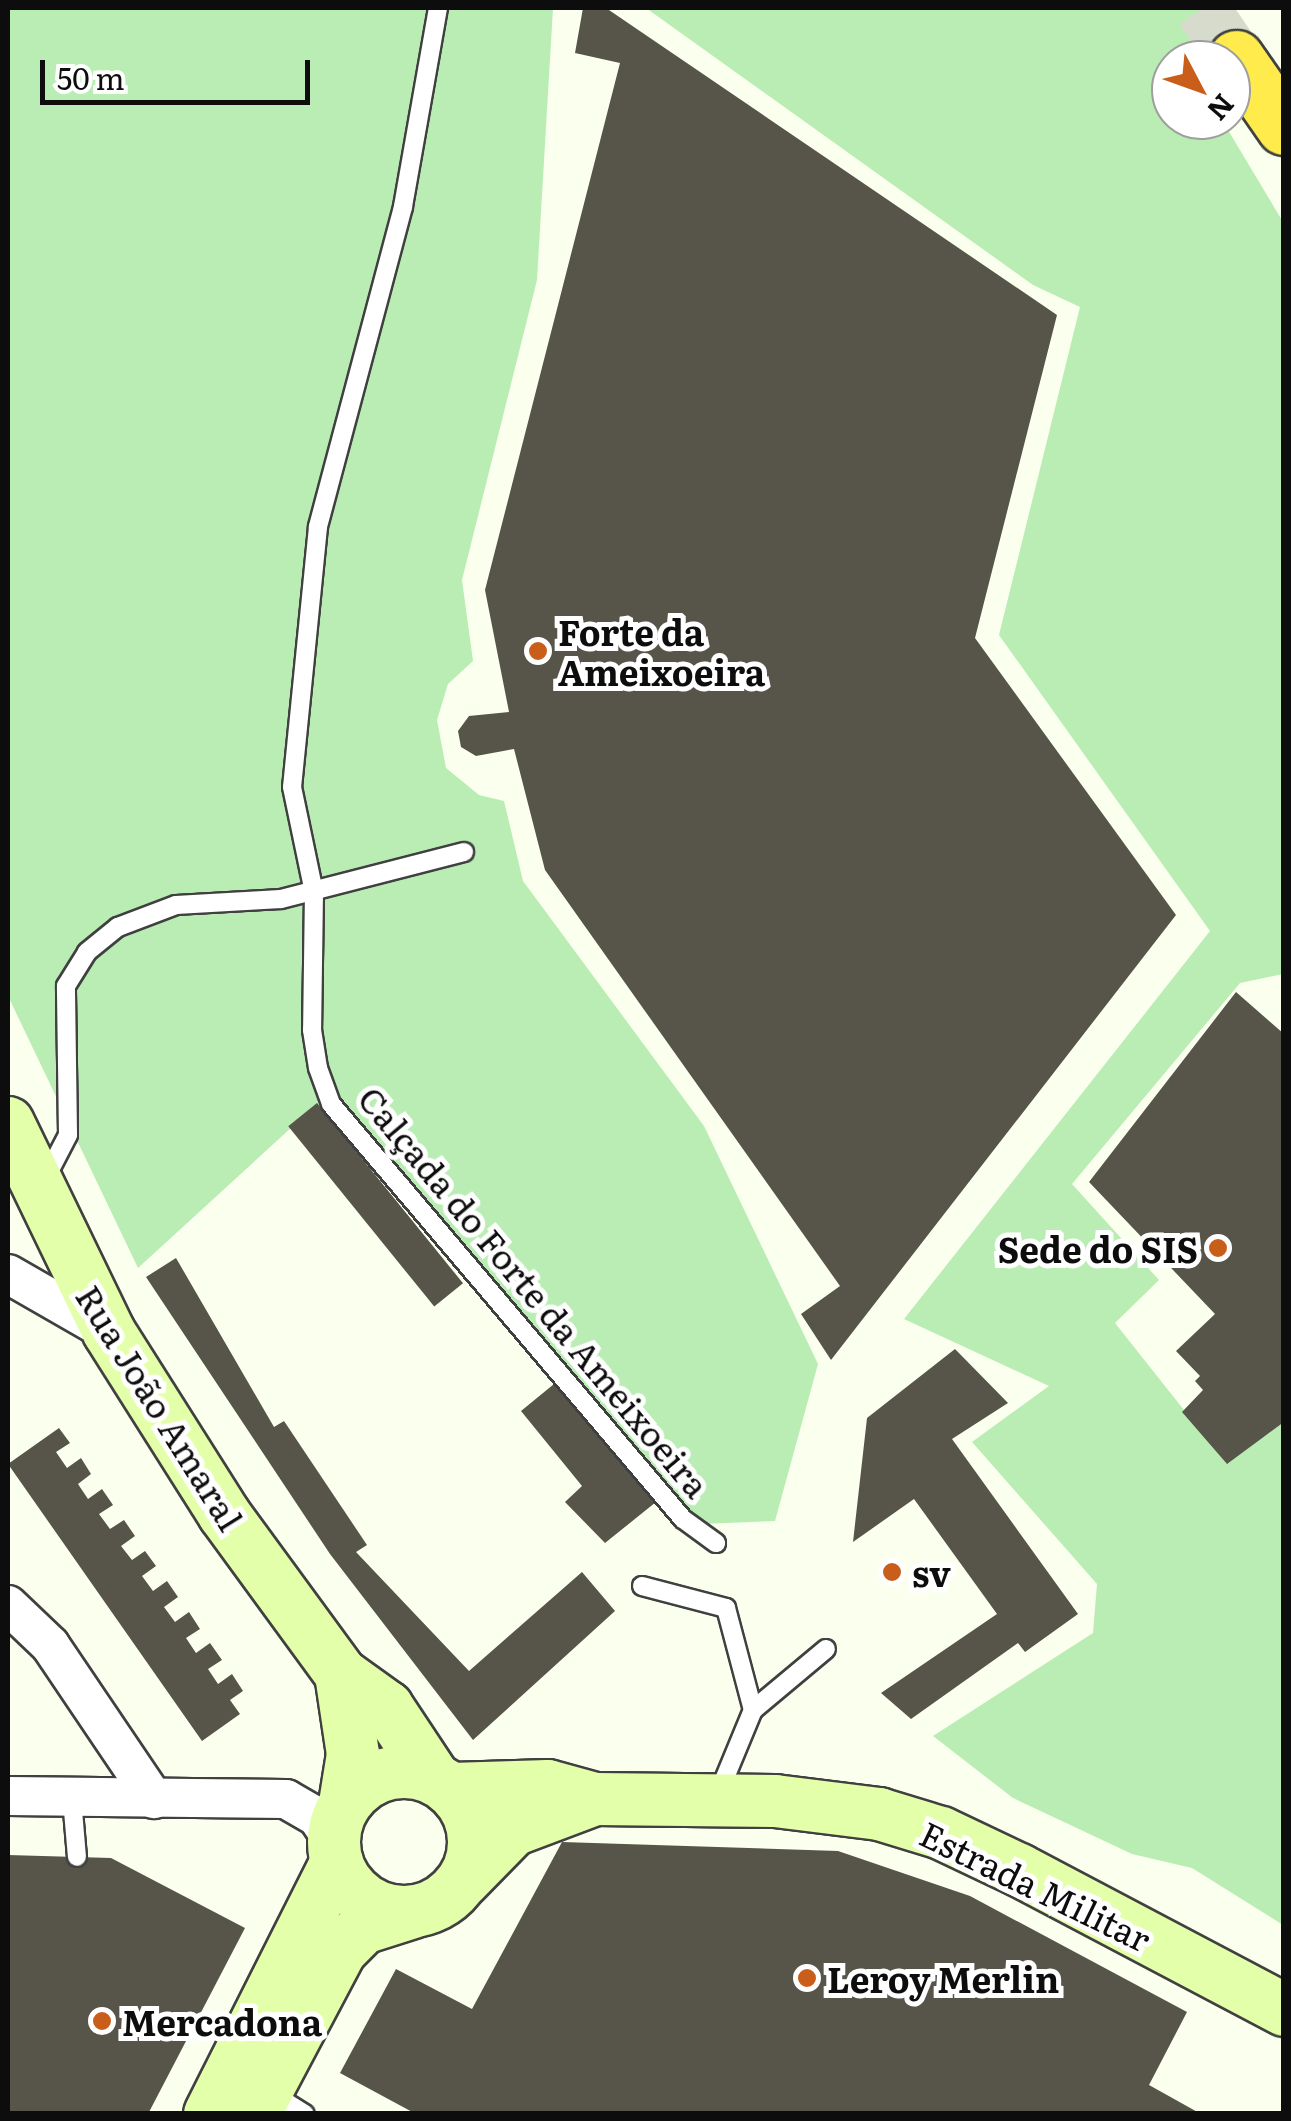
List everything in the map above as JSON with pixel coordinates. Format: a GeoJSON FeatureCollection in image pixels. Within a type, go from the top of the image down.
{"type":"FeatureCollection","features":[{"type":"Feature","properties":{"kind":"highway"},"geometry":{"type":"LineString","coordinates":[[1251,80],[1284,127]]}},
{"type":"Feature","properties":{"kind":"street","name":"Rua João Amaral"},"geometry":{"type":"LineString","coordinates":[[8,1124],[36,1192],[108,1332],[224,1514],[341,1674],[387,1707],[443,1784]]}},
{"type":"Feature","properties":{"kind":"street"},"geometry":{"type":"LineString","coordinates":[[8,1274],[108,1332]]}},
{"type":"Feature","properties":{"kind":"street"},"geometry":{"type":"LineString","coordinates":[[8,1605],[50,1645],[154,1799]]}},
{"type":"Feature","properties":{"kind":"street","name":"Rua João Amaral"},"geometry":{"type":"LineString","coordinates":[[338,1836],[353,1754],[341,1674]]}},
{"type":"Feature","properties":{"kind":"street"},"geometry":{"type":"LineString","coordinates":[[210,2114],[358,1788],[395,1772],[443,1784],[472,1823],[473,1853],[462,1881],[449,1896],[414,1912],[378,1920],[350,1938],[275,2106]]}},
{"type":"Feature","properties":{"kind":"street","name":"Estrada Militar"},"geometry":{"type":"LineString","coordinates":[[443,1784],[548,1786],[595,1799],[840,1806],[941,1833],[1284,2010]]}},
{"type":"Feature","properties":{"kind":"street"},"geometry":{"type":"LineString","coordinates":[[8,1796],[72,1800],[286,1800],[318,1816],[338,1836],[345,1881],[375,1906],[414,1912]]}},
{"type":"Feature","properties":{"kind":"street","name":"Estrada Militar"},"geometry":{"type":"LineString","coordinates":[[462,1881],[512,1830],[595,1799]]}},
{"type":"Feature","properties":{"kind":"lane","name":"Calçada do Forte da Ameixoeira"},"geometry":{"type":"LineString","coordinates":[[438,8],[403,207],[318,527],[292,787],[314,892],[312,1030],[331,1104],[684,1519],[716,1543]]}},
{"type":"Feature","properties":{"kind":"lane"},"geometry":{"type":"LineString","coordinates":[[36,1192],[56,1167],[68,1135],[66,986],[87,952],[118,927],[176,905],[314,892],[464,852]]}},
{"type":"Feature","properties":{"kind":"lane"},"geometry":{"type":"LineString","coordinates":[[642,1586],[726,1608],[753,1710]]}},
{"type":"Feature","properties":{"kind":"lane"},"geometry":{"type":"LineString","coordinates":[[716,1800],[753,1710],[826,1648]]}},
{"type":"Feature","properties":{"kind":"lane"},"geometry":{"type":"LineString","coordinates":[[72,1800],[77,1857]]}},
{"type":"Feature","properties":{"kind":"green space"},"geometry":{"type":"Polygon","coordinates":[[[8,8],[553,8],[537,280],[462,580],[473,661],[448,684],[437,720],[446,768],[479,795],[504,801],[523,881],[704,1126],[818,1364],[775,1521],[675,1525],[317,1104],[138,1268],[8,996],[8,8]]]}},
{"type":"Feature","properties":{"kind":"green space"},"geometry":{"type":"Polygon","coordinates":[[[646,8],[1223,8],[1204,40],[1151,40],[1151,140],[1234,140],[1283,222],[1283,974],[1240,983],[1072,1184],[1159,1280],[1115,1323],[1226,1463],[1283,1423],[1283,1925],[1192,1868],[1132,1854],[1013,1798],[933,1736],[1093,1633],[1097,1584],[972,1442],[1049,1386],[904,1319],[1210,931],[999,635],[1080,307],[1033,285],[646,8]]]}},
{"type":"Feature","properties":{"kind":"building"},"geometry":{"type":"Polygon","coordinates":[[[583,8],[606,8],[1057,315],[975,638],[1176,915],[831,1360],[801,1314],[840,1286],[545,870],[514,749],[476,756],[461,747],[458,731],[469,716],[509,712],[485,590],[620,63],[575,53],[583,8]]]}},
{"type":"Feature","properties":{"kind":"building","name":"Sede do SIS"},"geometry":{"type":"Polygon","coordinates":[[[1236,992],[1284,1034],[1284,1422],[1227,1464],[1182,1412],[1203,1390],[1195,1381],[1200,1376],[1176,1351],[1215,1314],[1089,1182],[1236,992]]]}},
{"type":"Feature","properties":{"kind":"building"},"geometry":{"type":"Polygon","coordinates":[[[317,1103],[463,1283],[434,1307],[288,1126],[317,1103]]]}},
{"type":"Feature","properties":{"kind":"building"},"geometry":{"type":"Polygon","coordinates":[[[176,1258],[274,1427],[284,1421],[367,1545],[356,1552],[469,1671],[582,1572],[615,1611],[473,1740],[330,1554],[146,1277],[176,1258]]]}},
{"type":"Feature","properties":{"kind":"building"},"geometry":{"type":"Polygon","coordinates":[[[955,1349],[1008,1403],[952,1439],[1078,1614],[1025,1652],[1018,1643],[911,1719],[881,1693],[997,1614],[914,1499],[853,1542],[867,1418],[955,1349]]]}},
{"type":"Feature","properties":{"kind":"building"},"geometry":{"type":"Polygon","coordinates":[[[554,1384],[656,1502],[605,1543],[565,1502],[582,1486],[521,1411],[554,1384]]]}},
{"type":"Feature","properties":{"kind":"building"},"geometry":{"type":"Polygon","coordinates":[[[59,1428],[70,1443],[56,1452],[67,1468],[81,1458],[91,1474],[78,1484],[88,1499],[102,1489],[113,1505],[99,1514],[110,1529],[124,1520],[135,1536],[121,1546],[132,1560],[145,1551],[156,1566],[142,1576],[153,1591],[167,1581],[178,1597],[164,1607],[175,1622],[189,1612],[200,1629],[186,1638],[196,1653],[210,1643],[222,1660],[208,1669],[218,1684],[232,1674],[243,1691],[230,1700],[240,1714],[202,1741],[8,1464],[59,1428]]]}},
{"type":"Feature","properties":{"kind":"building","name":"Leroy Merlin"},"geometry":{"type":"Polygon","coordinates":[[[562,1842],[838,1851],[970,1896],[1187,2012],[1149,2085],[1201,2114],[416,2114],[340,2073],[396,1969],[472,2009],[562,1842]]]}},
{"type":"Feature","properties":{"kind":"building","name":"Mercadona"},"geometry":{"type":"Polygon","coordinates":[[[8,1855],[111,1858],[245,1928],[148,2114],[8,2114],[8,1855]]]}},
{"type":"Feature","properties":{"kind":"tunnel"},"geometry":{"type":"LineString","coordinates":[[1202,8],[1224,40]]}},
{"type":"Feature","properties":{"kind":"place","name":"Forte da Ameixoeira"},"geometry":{"type":"Point","coordinates":[538,651]}},
{"type":"Feature","properties":{"kind":"place","name":"Sede do SIS"},"geometry":{"type":"Point","coordinates":[1218,1248]}},
{"type":"Feature","properties":{"kind":"place","name":"sv"},"geometry":{"type":"Point","coordinates":[892,1572]}},
{"type":"Feature","properties":{"kind":"place","name":"Leroy Merlin"},"geometry":{"type":"Point","coordinates":[807,1978]}},
{"type":"Feature","properties":{"kind":"place","name":"Mercadona"},"geometry":{"type":"Point","coordinates":[102,2021]}}]}
